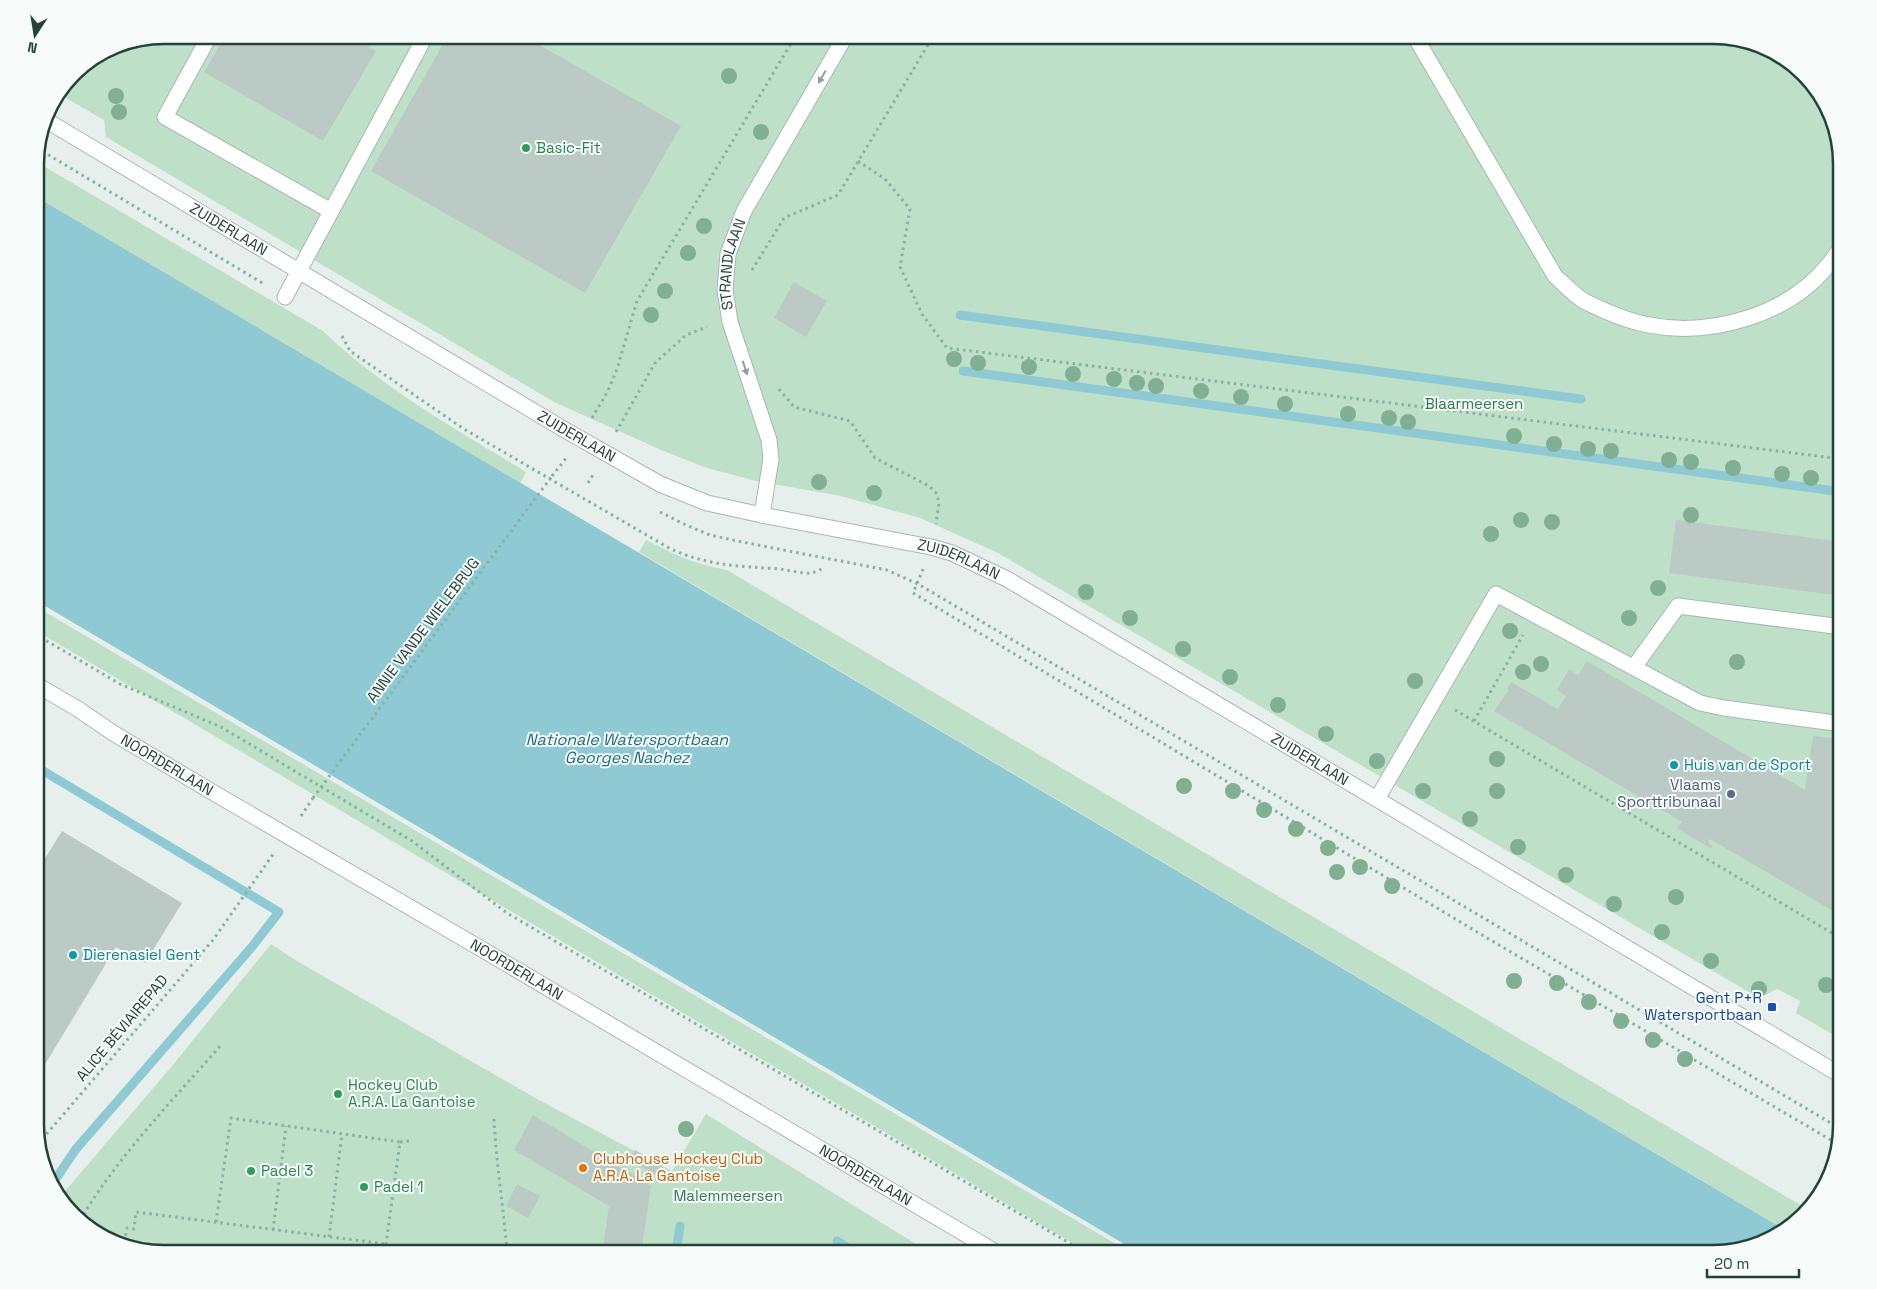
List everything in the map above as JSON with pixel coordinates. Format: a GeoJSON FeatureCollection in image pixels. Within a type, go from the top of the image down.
{"type":"FeatureCollection","features":[{"type":"Feature","properties":{"kind":"street"},"geometry":{"type":"LineString","coordinates":[[205,44],[165,117],[331,211]]}},
{"type":"Feature","properties":{"kind":"street"},"geometry":{"type":"LineString","coordinates":[[285,297],[421,44]]}},
{"type":"Feature","properties":{"kind":"street","name":"STRANDLAAN"},"geometry":{"type":"LineString","coordinates":[[762,515],[771,459],[769,440],[730,322],[725,290],[728,254],[744,211],[841,44]]}},
{"type":"Feature","properties":{"kind":"street"},"geometry":{"type":"LineString","coordinates":[[1419,44],[1555,276],[1583,300],[1623,318],[1648,325],[1676,328],[1709,327],[1739,320],[1781,303],[1805,287],[1833,258]]}},
{"type":"Feature","properties":{"kind":"street","name":"ZUIDERLAAN"},"geometry":{"type":"LineString","coordinates":[[51,123],[580,439],[660,484],[707,503],[931,547],[960,556],[1023,588],[1833,1071]]}},
{"type":"Feature","properties":{"kind":"street"},"geometry":{"type":"LineString","coordinates":[[1377,800],[1496,594],[1700,703],[1833,723]]}},
{"type":"Feature","properties":{"kind":"street"},"geometry":{"type":"LineString","coordinates":[[1634,667],[1678,606],[1833,626]]}},
{"type":"Feature","properties":{"kind":"street","name":"NOORDERLAAN"},"geometry":{"type":"LineString","coordinates":[[44,690],[164,763],[984,1245]]}},
{"type":"Feature","properties":{"kind":"path"},"geometry":{"type":"LineString","coordinates":[[580,439],[608,391],[617,369],[637,301],[791,44]]}},
{"type":"Feature","properties":{"kind":"path"},"geometry":{"type":"LineString","coordinates":[[749,275],[784,218],[838,195],[929,44]]}},
{"type":"Feature","properties":{"kind":"path"},"geometry":{"type":"LineString","coordinates":[[44,152],[285,297]]}},
{"type":"Feature","properties":{"kind":"path"},"geometry":{"type":"LineString","coordinates":[[858,161],[885,179],[910,209],[900,267],[922,314],[947,348],[1833,458]]}},
{"type":"Feature","properties":{"kind":"path"},"geometry":{"type":"LineString","coordinates":[[342,336],[350,351],[464,429],[669,548],[688,557],[743,568],[811,573],[822,569]]}},
{"type":"Feature","properties":{"kind":"path","name":"ANNIE VANDE WIELEBRUG"},"geometry":{"type":"LineString","coordinates":[[313,798],[552,476]]}},
{"type":"Feature","properties":{"kind":"path"},"geometry":{"type":"LineString","coordinates":[[913,593],[1482,935],[1832,1141]]}},
{"type":"Feature","properties":{"kind":"path"},"geometry":{"type":"LineString","coordinates":[[1474,721],[1535,614]]}},
{"type":"Feature","properties":{"kind":"path"},"geometry":{"type":"LineString","coordinates":[[44,639],[120,684],[221,728],[412,841],[507,912],[1073,1245]]}},
{"type":"Feature","properties":{"kind":"path"},"geometry":{"type":"LineString","coordinates":[[1042,658],[1833,1124]]}},
{"type":"Feature","properties":{"kind":"path"},"geometry":{"type":"LineString","coordinates":[[1436,698],[1833,934]]}},
{"type":"Feature","properties":{"kind":"path","name":"ALICE BÉVIAIREPAD"},"geometry":{"type":"LineString","coordinates":[[44,1136],[213,940],[257,878]]}},
{"type":"Feature","properties":{"kind":"path"},"geometry":{"type":"LineString","coordinates":[[84,1214],[96,1194],[139,1140],[222,1044]]}},
{"type":"Feature","properties":{"kind":"path"},"geometry":{"type":"LineString","coordinates":[[216,1222],[231,1118],[400,1142],[410,1141]]}},
{"type":"Feature","properties":{"kind":"path"},"geometry":{"type":"LineString","coordinates":[[494,1119],[496,1161],[506,1245]]}},
{"type":"Feature","properties":{"kind":"path"},"geometry":{"type":"LineString","coordinates":[[273,1230],[286,1126]]}},
{"type":"Feature","properties":{"kind":"path"},"geometry":{"type":"LineString","coordinates":[[329,1237],[342,1134]]}},
{"type":"Feature","properties":{"kind":"path"},"geometry":{"type":"LineString","coordinates":[[125,1239],[127,1228],[134,1229],[136,1212],[386,1244],[400,1142]]}},
{"type":"Feature","properties":{"kind":"green space","name":"Blaarmeersen"},"geometry":{"type":"Polygon","coordinates":[[[156,44],[1713,44],[1744,48],[1766,56],[1792,74],[1813,97],[1827,125],[1833,156],[1833,1035],[1796,1013],[1800,1001],[1777,989],[1759,998],[998,553],[920,518],[841,496],[756,481],[707,468],[661,450],[554,402],[106,137],[104,120],[65,97],[74,85],[97,64],[125,50],[156,44]]]}},
{"type":"Feature","properties":{"kind":"green space"},"geometry":{"type":"Polygon","coordinates":[[[44,166],[323,331],[370,371],[420,407],[526,472],[520,483],[44,201],[44,166]]]}},
{"type":"Feature","properties":{"kind":"green space"},"geometry":{"type":"Polygon","coordinates":[[[646,540],[685,558],[727,570],[1802,1206],[1778,1226],[639,552],[646,540]]]}},
{"type":"Feature","properties":{"kind":"green space"},"geometry":{"type":"Polygon","coordinates":[[[44,611],[1118,1245],[1076,1245],[44,635],[44,611]]]}},
{"type":"Feature","properties":{"kind":"green space","name":"Hockey Club A.R.A. La Gantoise"},"geometry":{"type":"Polygon","coordinates":[[[271,944],[297,961],[537,1099],[672,1171],[706,1114],[917,1245],[164,1245],[125,1239],[97,1225],[64,1192],[172,1066],[271,944]]]}},
{"type":"Feature","properties":{"kind":"water","name":"Nationale Watersportbaan Georges Nachez"},"geometry":{"type":"Polygon","coordinates":[[[44,201],[1778,1226],[1759,1236],[1744,1241],[1713,1245],[1126,1245],[44,605],[44,201]]]}},
{"type":"Feature","properties":{"kind":"building"},"geometry":{"type":"Polygon","coordinates":[[[221,44],[370,44],[368,47],[376,51],[323,141],[204,72],[221,44]]]}},
{"type":"Feature","properties":{"kind":"building","name":"Basic-Fit"},"geometry":{"type":"Polygon","coordinates":[[[443,44],[538,44],[681,126],[585,293],[371,171],[443,44]]]}},
{"type":"Feature","properties":{"kind":"building"},"geometry":{"type":"Polygon","coordinates":[[[794,282],[827,301],[806,337],[774,318],[794,282]]]}},
{"type":"Feature","properties":{"kind":"building"},"geometry":{"type":"Polygon","coordinates":[[[1676,520],[1833,541],[1833,595],[1669,573],[1676,520]]]}},
{"type":"Feature","properties":{"kind":"building","name":"Huis van de Sport"},"geometry":{"type":"Polygon","coordinates":[[[1587,661],[1805,790],[1813,736],[1833,738],[1833,911],[1710,839],[1708,843],[1713,847],[1712,849],[1676,828],[1682,822],[1494,711],[1509,690],[1507,689],[1511,682],[1558,709],[1566,696],[1557,690],[1569,669],[1578,675],[1587,661]]]}},
{"type":"Feature","properties":{"kind":"building","name":"Dierenasiel Gent"},"geometry":{"type":"Polygon","coordinates":[[[62,831],[182,903],[145,963],[116,947],[44,1066],[44,860],[62,831]]]}},
{"type":"Feature","properties":{"kind":"building","name":"Clubhouse Hockey Club A.R.A. La Gantoise"},"geometry":{"type":"Polygon","coordinates":[[[533,1115],[651,1186],[642,1245],[603,1245],[609,1206],[514,1150],[533,1115]]]}},
{"type":"Feature","properties":{"kind":"building"},"geometry":{"type":"Polygon","coordinates":[[[635,1150],[661,1165],[655,1174],[629,1160],[635,1150]]]}},
{"type":"Feature","properties":{"kind":"building"},"geometry":{"type":"Polygon","coordinates":[[[517,1184],[540,1196],[528,1218],[506,1206],[517,1184]]]}},
{"type":"Feature","properties":{"kind":"waterway"},"geometry":{"type":"LineString","coordinates":[[960,315],[1581,399]]}},
{"type":"Feature","properties":{"kind":"waterway"},"geometry":{"type":"LineString","coordinates":[[963,371],[1833,491]]}},
{"type":"Feature","properties":{"kind":"waterway"},"geometry":{"type":"LineString","coordinates":[[44,771],[279,912],[251,948],[76,1149],[56,1178]]}},
{"type":"Feature","properties":{"kind":"waterway"},"geometry":{"type":"LineString","coordinates":[[677,1245],[680,1226]]}},
{"type":"Feature","properties":{"kind":"waterway"},"geometry":{"type":"LineString","coordinates":[[837,1241],[843,1245]]}},
{"type":"Feature","properties":{"kind":"place","name":"Basic-Fit"},"geometry":{"type":"Point","coordinates":[526,148]}},
{"type":"Feature","properties":{"kind":"place","name":"Huis van de Sport"},"geometry":{"type":"Point","coordinates":[1674,765]}},
{"type":"Feature","properties":{"kind":"place","name":"Vlaams Sporttribunaal"},"geometry":{"type":"Point","coordinates":[1731,794]}},
{"type":"Feature","properties":{"kind":"place","name":"Dierenasiel Gent"},"geometry":{"type":"Point","coordinates":[73,955]}},
{"type":"Feature","properties":{"kind":"place","name":"Gent P+R Watersportbaan"},"geometry":{"type":"Point","coordinates":[1772,1007]}},
{"type":"Feature","properties":{"kind":"place","name":"Hockey Club A.R.A. La Gantoise"},"geometry":{"type":"Point","coordinates":[338,1094]}},
{"type":"Feature","properties":{"kind":"place","name":"Clubhouse Hockey Club A.R.A. La Gantoise"},"geometry":{"type":"Point","coordinates":[583,1168]}},
{"type":"Feature","properties":{"kind":"place","name":"Padel 3"},"geometry":{"type":"Point","coordinates":[251,1171]}},
{"type":"Feature","properties":{"kind":"place","name":"Padel 1"},"geometry":{"type":"Point","coordinates":[364,1187]}},
{"type":"Feature","properties":{"kind":"park label","name":"Malemmeersen"},"geometry":{"type":"Point","coordinates":[728,1196]}}]}
